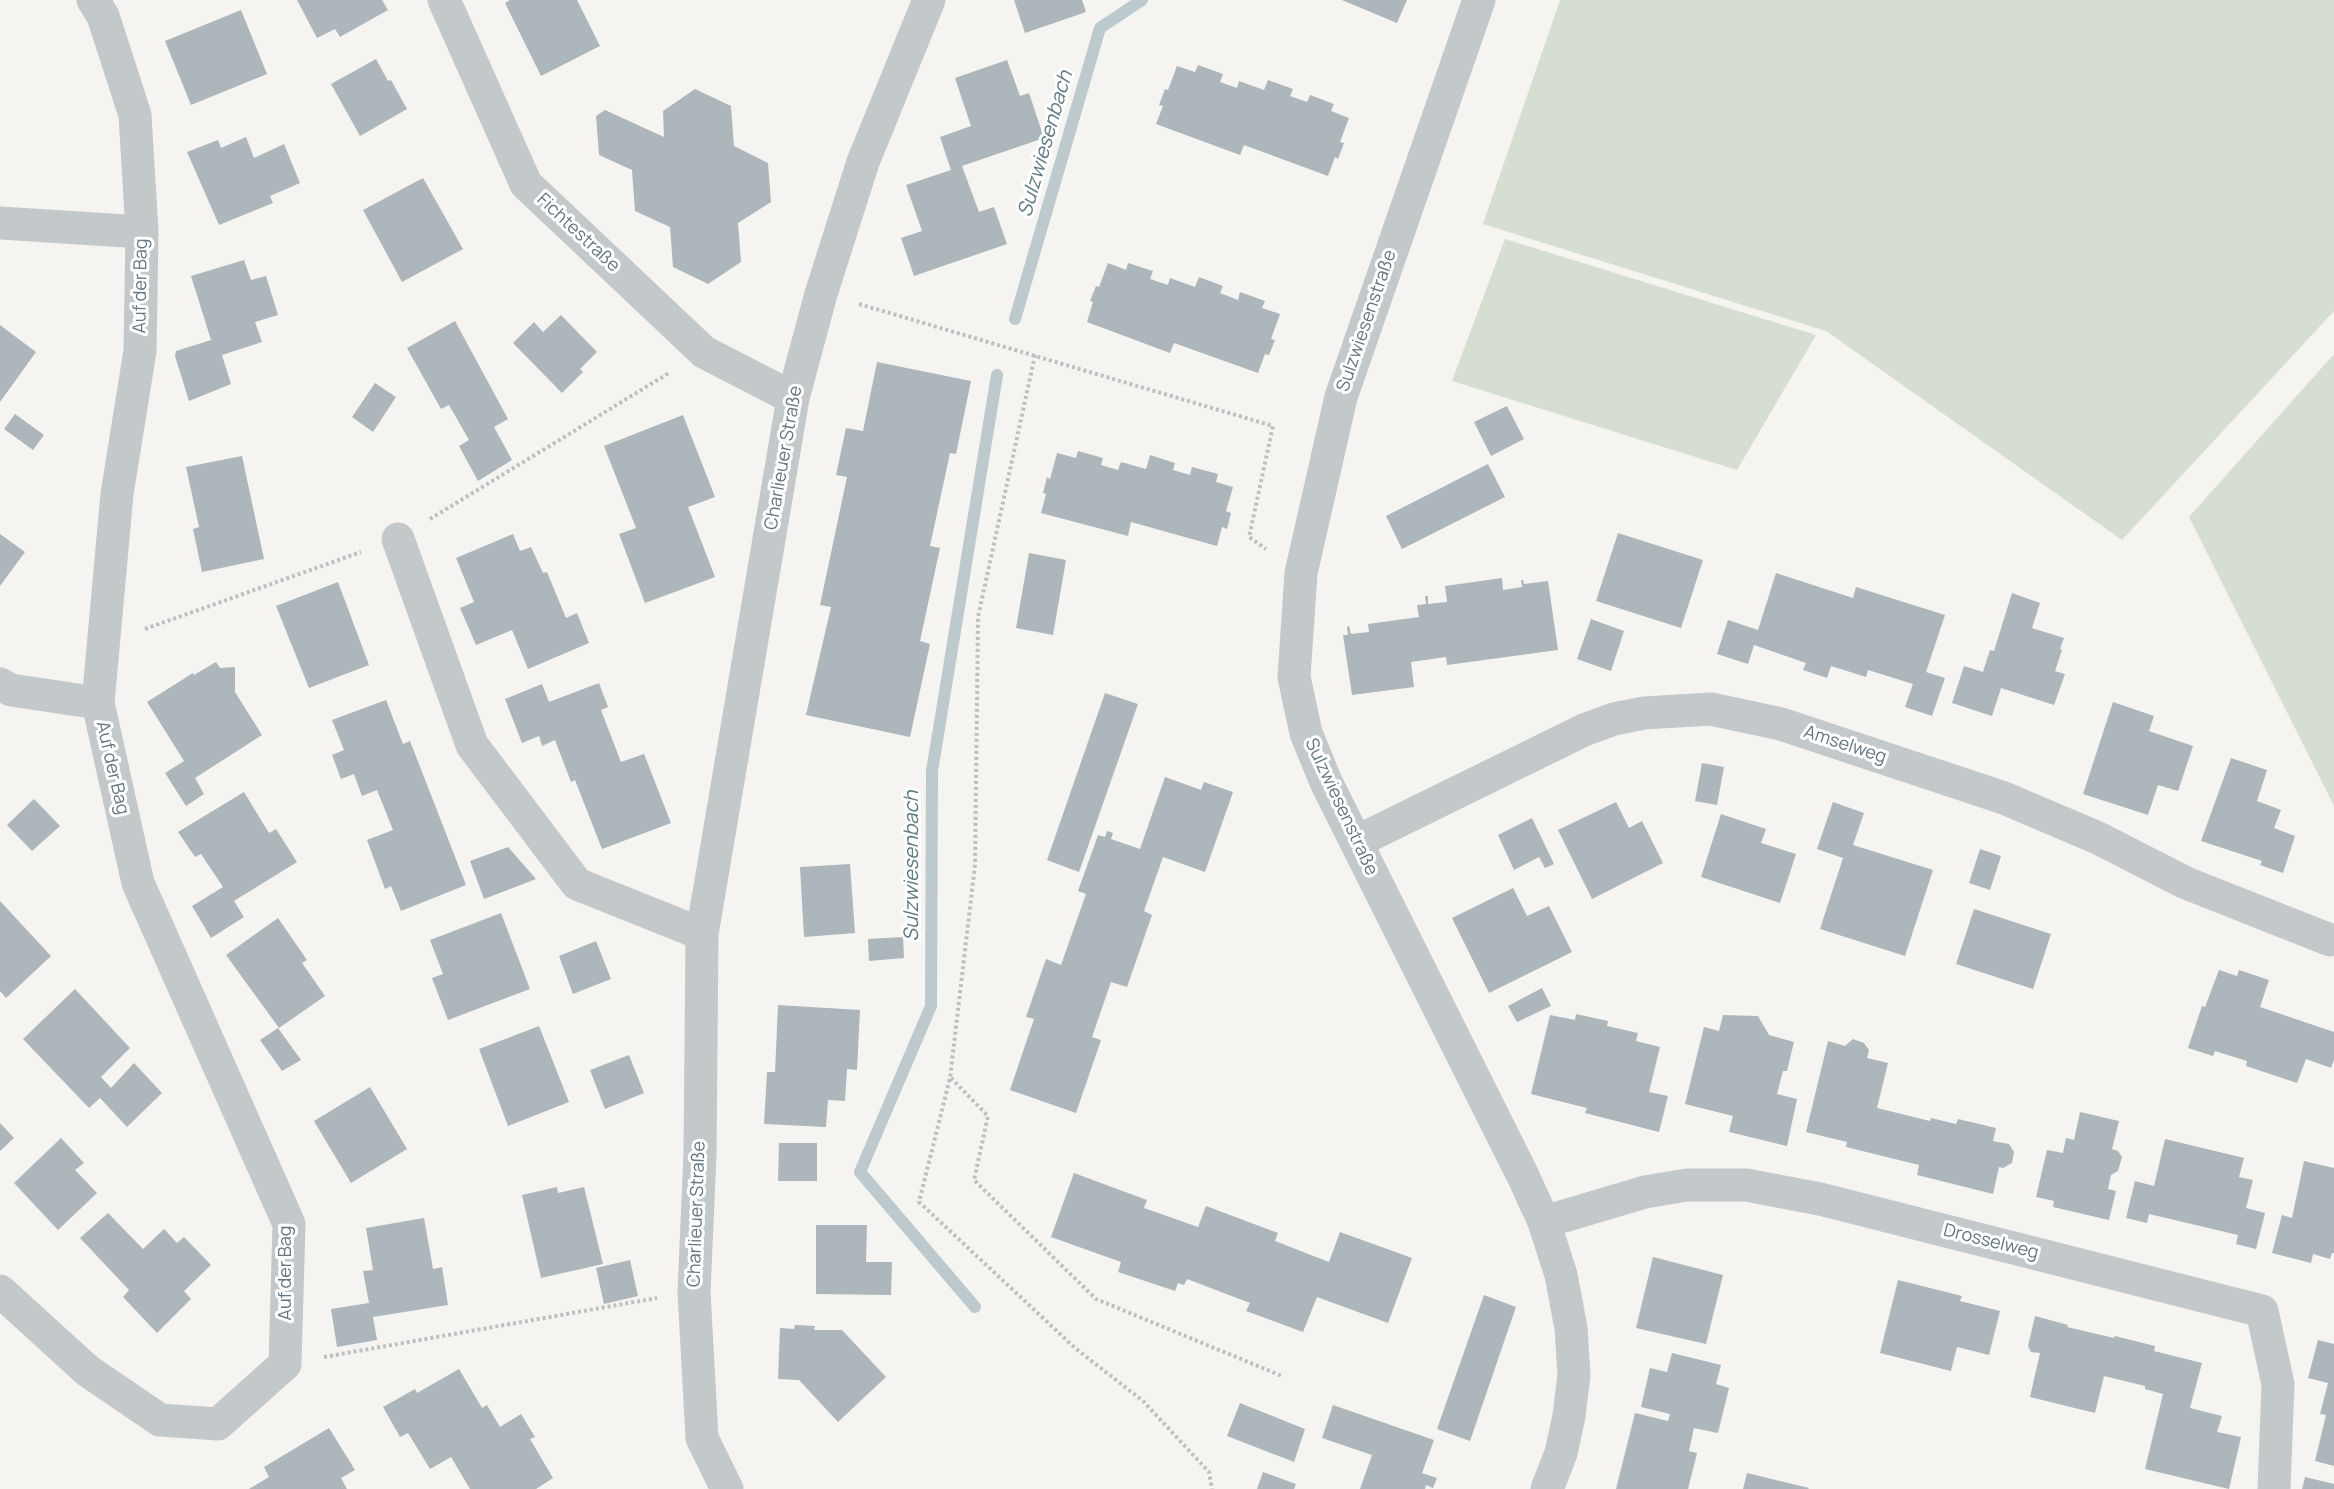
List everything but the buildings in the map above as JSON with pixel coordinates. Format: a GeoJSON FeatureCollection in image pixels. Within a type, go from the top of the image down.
{"type":"FeatureCollection","features":[{"type":"Feature","properties":{"kind":"street","name":"Auf der Bag"},"geometry":{"type":"LineString","coordinates":[[93,0],[103,16],[135,115],[142,232],[140,351],[117,494],[98,703],[138,883],[289,1224],[285,1364]]}},
{"type":"Feature","properties":{"kind":"street","name":"Fichtestraße"},"geometry":{"type":"LineString","coordinates":[[444,0],[526,184],[704,352],[793,398]]}},
{"type":"Feature","properties":{"kind":"street","name":"Charlieuer Straße"},"geometry":{"type":"LineString","coordinates":[[727,1489],[702,1438],[694,1292],[700,1154],[702,934],[793,398],[821,294],[863,162],[929,0]]}},
{"type":"Feature","properties":{"kind":"street","name":"Sulzwiesenstraße"},"geometry":{"type":"LineString","coordinates":[[1479,0],[1341,397],[1301,573],[1294,677],[1306,733],[1326,782],[1544,1222],[1563,1286],[1572,1328],[1574,1375],[1569,1416],[1561,1453],[1547,1489]]}},
{"type":"Feature","properties":{"kind":"street"},"geometry":{"type":"LineString","coordinates":[[0,223],[142,232]]}},
{"type":"Feature","properties":{"kind":"street"},"geometry":{"type":"LineString","coordinates":[[398,539],[472,746],[577,884],[702,934]]}},
{"type":"Feature","properties":{"kind":"street"},"geometry":{"type":"LineString","coordinates":[[0,684],[11,690],[98,703]]}},
{"type":"Feature","properties":{"kind":"street","name":"Amselweg"},"geometry":{"type":"LineString","coordinates":[[1356,842],[1584,730],[1614,719],[1644,713],[1711,709],[1781,724],[2004,798],[2097,838],[2211,894],[2330,940]]}},
{"type":"Feature","properties":{"kind":"street","name":"Drosselweg"},"geometry":{"type":"LineString","coordinates":[[1544,1222],[1645,1192],[1687,1185],[1746,1185],[1820,1199],[2262,1311],[2278,1384],[2274,1489]]}},
{"type":"Feature","properties":{"kind":"street"},"geometry":{"type":"LineString","coordinates":[[0,1291],[88,1371],[160,1420],[218,1424],[285,1364]]}},
{"type":"Feature","properties":{"kind":"path"},"geometry":{"type":"LineString","coordinates":[[821,294],[1035,354],[1274,426],[1249,537],[1301,573]]}},
{"type":"Feature","properties":{"kind":"path"},"geometry":{"type":"LineString","coordinates":[[102,645],[398,539],[704,352]]}},
{"type":"Feature","properties":{"kind":"path"},"geometry":{"type":"LineString","coordinates":[[1035,354],[978,616],[975,866],[950,1078],[919,1202],[1075,1348],[1143,1401],[1209,1472],[1212,1489]]}},
{"type":"Feature","properties":{"kind":"path"},"geometry":{"type":"LineString","coordinates":[[950,1078],[988,1116],[974,1180],[1096,1299],[1282,1376]]}},
{"type":"Feature","properties":{"kind":"path"},"geometry":{"type":"LineString","coordinates":[[285,1364],[694,1292]]}},
{"type":"Feature","properties":{"kind":"shaded area"},"geometry":{"type":"Polygon","coordinates":[[[1560,0],[2334,0],[2334,311],[2122,540],[1826,331],[1483,224],[1560,0]]]}},
{"type":"Feature","properties":{"kind":"shaded area"},"geometry":{"type":"Polygon","coordinates":[[[1505,239],[1816,335],[1737,470],[1452,381],[1505,239]]]}},
{"type":"Feature","properties":{"kind":"shaded area"},"geometry":{"type":"Polygon","coordinates":[[[2334,354],[2334,806],[2189,517],[2334,354]]]}},
{"type":"Feature","properties":{"kind":"waterway","name":"Sulzwiesenbach"},"geometry":{"type":"LineString","coordinates":[[1015,319],[1100,28],[1142,0]]}},
{"type":"Feature","properties":{"kind":"waterway","name":"Sulzwiesenbach"},"geometry":{"type":"LineString","coordinates":[[975,1307],[860,1172],[931,1006],[932,771],[997,375]]}}]}
